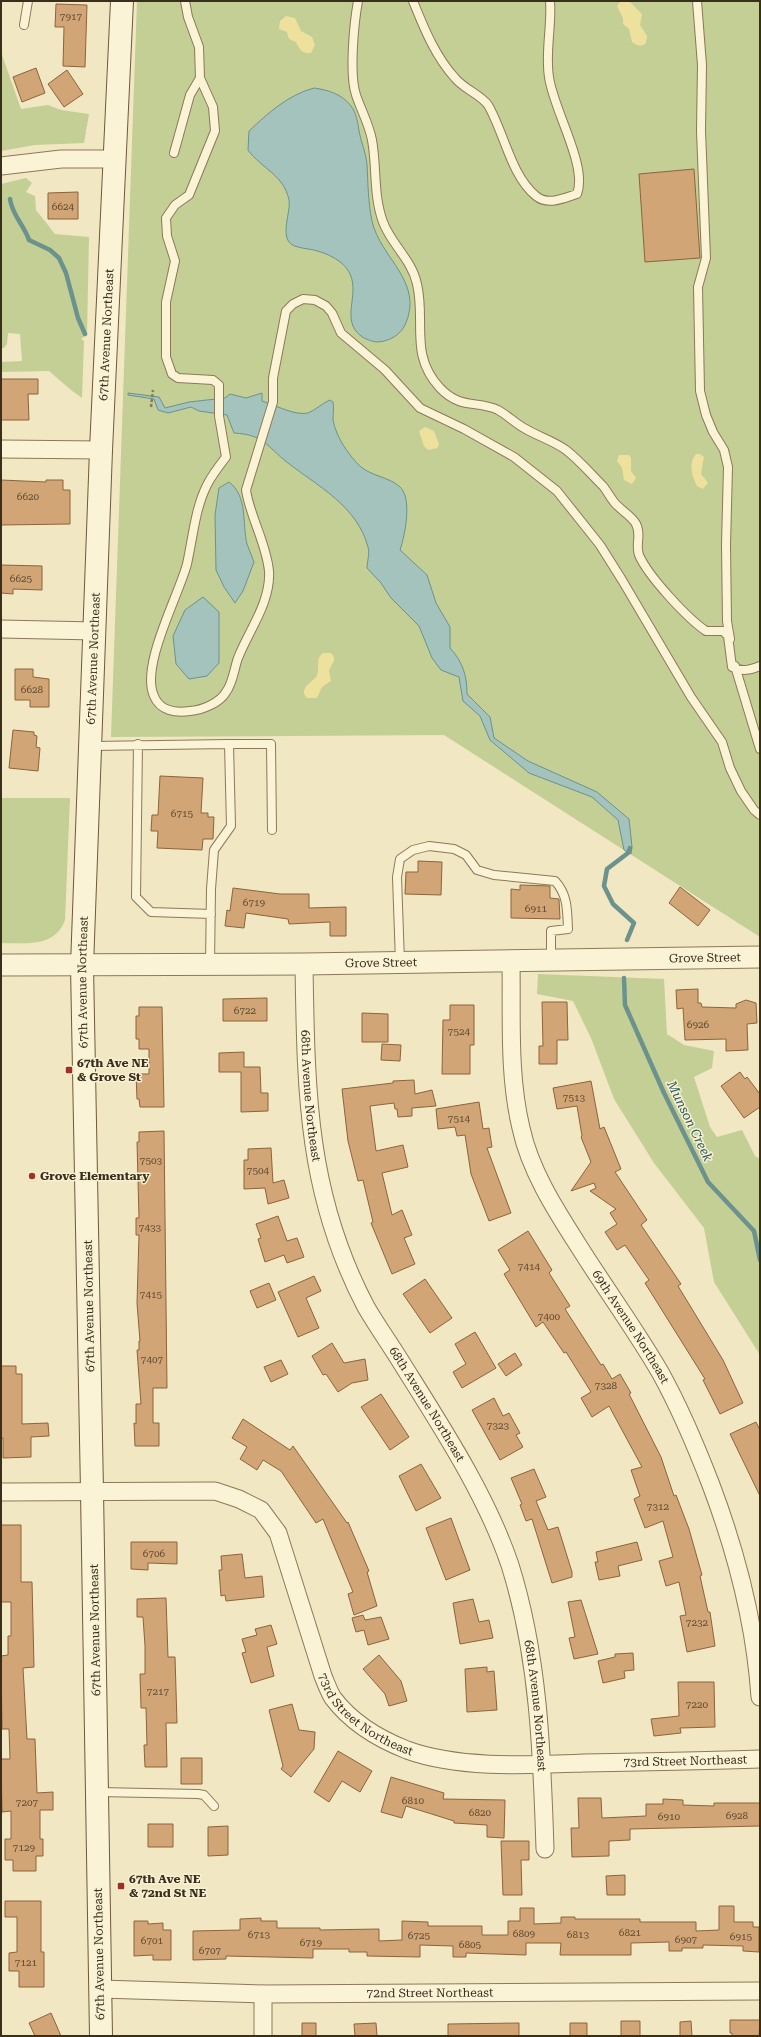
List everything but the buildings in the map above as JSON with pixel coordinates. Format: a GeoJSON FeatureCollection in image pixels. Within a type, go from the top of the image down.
{"type":"FeatureCollection","features":[{"type":"Feature","properties":{"kind":"main road","name":"67th Avenue Northeast"},"geometry":{"type":"LineString","coordinates":[[101,2036],[82,966],[101,450],[122,1]]}},
{"type":"Feature","properties":{"kind":"street"},"geometry":{"type":"LineString","coordinates":[[1,166],[61,159],[114,159]]}},
{"type":"Feature","properties":{"kind":"street"},"geometry":{"type":"LineString","coordinates":[[1,450],[101,450]]}},
{"type":"Feature","properties":{"kind":"street"},"geometry":{"type":"LineString","coordinates":[[1,629],[95,631]]}},
{"type":"Feature","properties":{"kind":"street","name":"Grove Street"},"geometry":{"type":"LineString","coordinates":[[1,966],[400,963],[760,957]]}},
{"type":"Feature","properties":{"kind":"street","name":"69th Avenue Northeast"},"geometry":{"type":"LineString","coordinates":[[511,961],[514,1079],[521,1129],[541,1184],[559,1216],[660,1373],[694,1441],[720,1509],[741,1575],[754,1638],[760,1697]]}},
{"type":"Feature","properties":{"kind":"street","name":"68th Avenue Northeast"},"geometry":{"type":"LineString","coordinates":[[304,964],[306,1066],[309,1113],[313,1146],[323,1198],[337,1244],[367,1307],[425,1400],[485,1503],[509,1564],[525,1622],[536,1686],[543,1764],[545,1849]]}},
{"type":"Feature","properties":{"kind":"street","name":"73rd Street Northeast"},"geometry":{"type":"LineString","coordinates":[[1,1492],[215,1491],[239,1498],[261,1510],[278,1533],[323,1676],[333,1697],[352,1716],[377,1736],[415,1752],[443,1759],[478,1763],[543,1764],[760,1759]]}},
{"type":"Feature","properties":{"kind":"street","name":"72nd Street Northeast"},"geometry":{"type":"LineString","coordinates":[[100,1989],[263,1994],[760,1991]]}},
{"type":"Feature","properties":{"kind":"street"},"geometry":{"type":"LineString","coordinates":[[263,1994],[263,2036]]}},
{"type":"Feature","properties":{"kind":"lane"},"geometry":{"type":"LineString","coordinates":[[24,25],[28,1]]}},
{"type":"Feature","properties":{"kind":"lane"},"geometry":{"type":"LineString","coordinates":[[185,1],[188,17],[199,47],[200,78],[213,107],[215,131],[189,195],[175,205],[166,218],[167,236],[175,261],[166,302],[166,356],[172,374],[178,378],[191,380],[213,380],[219,385],[219,416],[226,457],[207,484],[199,507],[186,565],[160,634],[152,671],[151,685],[154,696],[159,705],[170,711],[196,710],[218,701],[226,693],[238,657],[262,606],[267,590],[269,571],[261,535],[248,502],[246,490],[262,442],[273,402],[273,378],[286,311],[293,304],[303,299],[315,300],[326,306],[332,313],[341,333],[385,370],[420,408],[464,429],[514,457],[557,491],[600,545],[622,580],[691,697],[722,742],[730,768],[741,791],[754,810],[760,815]]}},
{"type":"Feature","properties":{"kind":"lane"},"geometry":{"type":"LineString","coordinates":[[358,1],[354,67],[356,94],[372,138],[376,187],[383,221],[389,235],[411,267],[417,283],[420,313],[419,342],[431,376],[451,398],[461,403],[498,410],[526,430],[565,449],[604,488],[614,503],[636,523],[639,536],[636,543],[639,554],[646,568],[683,612],[706,631],[723,631],[728,636],[732,667],[746,670],[760,666]]}},
{"type":"Feature","properties":{"kind":"lane"},"geometry":{"type":"LineString","coordinates":[[413,1],[438,57],[463,87],[487,103],[522,178],[536,196],[545,201],[557,200],[577,194],[580,186],[568,136],[553,96],[549,78],[547,51],[550,1]]}},
{"type":"Feature","properties":{"kind":"lane"},"geometry":{"type":"LineString","coordinates":[[697,1],[702,65],[701,131],[706,258],[698,287],[700,391],[706,415],[713,432],[724,450],[728,468],[726,545],[727,621],[736,668],[760,750]]}},
{"type":"Feature","properties":{"kind":"lane"},"geometry":{"type":"LineString","coordinates":[[174,153],[190,95],[200,78]]}},
{"type":"Feature","properties":{"kind":"lane"},"geometry":{"type":"LineString","coordinates":[[138,744],[136,897],[151,912],[211,914]]}},
{"type":"Feature","properties":{"kind":"lane"},"geometry":{"type":"LineString","coordinates":[[90,746],[138,744],[272,744],[272,830]]}},
{"type":"Feature","properties":{"kind":"lane"},"geometry":{"type":"LineString","coordinates":[[210,965],[214,850],[231,826],[229,744]]}},
{"type":"Feature","properties":{"kind":"lane"},"geometry":{"type":"LineString","coordinates":[[400,963],[397,877],[400,859],[413,850],[429,846],[454,850],[466,855],[477,870],[494,875],[555,881],[562,889],[567,903],[568,929],[552,931],[552,961]]}},
{"type":"Feature","properties":{"kind":"lane"},"geometry":{"type":"LineString","coordinates":[[97,1792],[198,1794],[204,1795],[214,1806]]}},
{"type":"Feature","properties":{"kind":"path"},"geometry":{"type":"LineString","coordinates":[[151,407],[153,390]]}},
{"type":"Feature","properties":{"kind":"green space"},"geometry":{"type":"Polygon","coordinates":[[[137,1],[760,1],[760,937],[444,735],[111,737],[137,1]]]}},
{"type":"Feature","properties":{"kind":"green space"},"geometry":{"type":"Polygon","coordinates":[[[1,52],[21,109],[48,105],[61,110],[89,114],[84,143],[35,145],[1,151],[1,52]]]}},
{"type":"Feature","properties":{"kind":"green space"},"geometry":{"type":"Polygon","coordinates":[[[26,178],[32,183],[26,192],[35,196],[36,210],[55,234],[89,237],[87,335],[81,339],[84,341],[82,398],[49,371],[1,372],[1,362],[22,361],[20,334],[8,333],[7,344],[4,348],[1,348],[1,184],[26,178]]]}},
{"type":"Feature","properties":{"kind":"green space"},"geometry":{"type":"Polygon","coordinates":[[[1,798],[70,798],[65,920],[60,929],[47,940],[29,943],[1,943],[1,798]]]}},
{"type":"Feature","properties":{"kind":"green space"},"geometry":{"type":"Polygon","coordinates":[[[538,974],[664,979],[667,1034],[684,1045],[714,1051],[712,1068],[694,1077],[710,1127],[717,1137],[742,1130],[755,1156],[760,1159],[760,1355],[714,1282],[704,1228],[654,1163],[614,1099],[591,1038],[573,1001],[537,994],[538,974]]]}},
{"type":"Feature","properties":{"kind":"sand"},"geometry":{"type":"Polygon","coordinates":[[[627,1],[642,14],[640,25],[647,36],[646,43],[642,45],[637,45],[632,42],[629,29],[623,24],[623,18],[617,6],[620,2],[627,1]]]}},
{"type":"Feature","properties":{"kind":"sand"},"geometry":{"type":"Polygon","coordinates":[[[286,16],[295,18],[301,31],[312,37],[315,45],[311,53],[305,53],[301,50],[296,42],[289,39],[287,32],[279,29],[280,21],[286,16]]]}},
{"type":"Feature","properties":{"kind":"sand"},"geometry":{"type":"Polygon","coordinates":[[[425,427],[434,431],[439,444],[437,448],[428,450],[424,446],[419,431],[425,427]]]}},
{"type":"Feature","properties":{"kind":"sand"},"geometry":{"type":"Polygon","coordinates":[[[696,454],[700,454],[704,457],[701,474],[708,483],[703,489],[697,486],[692,474],[691,465],[696,454]]]}},
{"type":"Feature","properties":{"kind":"sand"},"geometry":{"type":"Polygon","coordinates":[[[619,455],[629,455],[631,458],[631,471],[636,478],[632,484],[624,480],[622,468],[617,461],[619,455]]]}},
{"type":"Feature","properties":{"kind":"sand"},"geometry":{"type":"Polygon","coordinates":[[[323,653],[331,653],[334,658],[329,671],[331,681],[322,687],[317,698],[307,698],[304,694],[304,690],[317,675],[318,660],[323,653]]]}},
{"type":"Feature","properties":{"kind":"water"},"geometry":{"type":"Polygon","coordinates":[[[314,88],[329,91],[343,98],[354,111],[366,160],[372,221],[383,247],[405,283],[409,296],[410,310],[403,329],[397,335],[387,340],[378,342],[369,340],[361,336],[355,330],[351,315],[353,290],[352,282],[350,274],[343,264],[326,254],[294,246],[288,240],[286,229],[289,200],[286,191],[278,178],[248,150],[249,131],[279,105],[296,95],[314,88]]]}},
{"type":"Feature","properties":{"kind":"water"},"geometry":{"type":"Polygon","coordinates":[[[128,393],[159,397],[165,408],[189,402],[225,398],[230,394],[246,398],[262,393],[262,401],[291,412],[303,414],[311,412],[330,400],[333,402],[333,420],[337,433],[352,457],[365,470],[390,480],[399,486],[403,491],[406,499],[407,516],[400,550],[427,575],[436,603],[450,627],[450,648],[461,664],[466,681],[467,694],[490,717],[494,738],[528,761],[597,792],[629,819],[632,847],[631,854],[624,850],[618,820],[592,797],[529,773],[490,740],[480,716],[463,701],[459,677],[441,670],[432,658],[419,626],[391,598],[381,583],[367,568],[369,549],[363,533],[355,520],[336,499],[288,463],[264,442],[252,436],[234,433],[227,415],[199,411],[191,407],[168,413],[158,410],[154,399],[128,395],[128,393]]]}},
{"type":"Feature","properties":{"kind":"water"},"geometry":{"type":"Polygon","coordinates":[[[229,482],[235,488],[242,502],[247,544],[254,562],[243,591],[235,603],[224,587],[216,570],[215,515],[219,488],[229,482]]]}},
{"type":"Feature","properties":{"kind":"water"},"geometry":{"type":"Polygon","coordinates":[[[203,597],[219,612],[219,663],[207,676],[189,679],[176,664],[173,636],[185,610],[203,597]]]}},
{"type":"Feature","properties":{"kind":"waterway","name":"Munson Creek"},"geometry":{"type":"LineString","coordinates":[[10,199],[13,210],[29,240],[50,250],[59,258],[66,273],[78,318],[85,334]]}},
{"type":"Feature","properties":{"kind":"waterway","name":"Munson Creek"},"geometry":{"type":"LineString","coordinates":[[627,940],[634,923],[613,904],[604,886],[607,869],[628,853],[630,848]]}},
{"type":"Feature","properties":{"kind":"waterway","name":"Munson Creek"},"geometry":{"type":"LineString","coordinates":[[624,978],[625,1005],[664,1093],[708,1182],[754,1231],[760,1260]]}},
{"type":"Feature","properties":{"kind":"place","name":"67th Ave NE & Grove St"},"geometry":{"type":"Point","coordinates":[69,1070]}},
{"type":"Feature","properties":{"kind":"place","name":"Grove Elementary"},"geometry":{"type":"Point","coordinates":[32,1176]}},
{"type":"Feature","properties":{"kind":"place","name":"67th Ave NE & 72nd St NE"},"geometry":{"type":"Point","coordinates":[121,1886]}}]}
